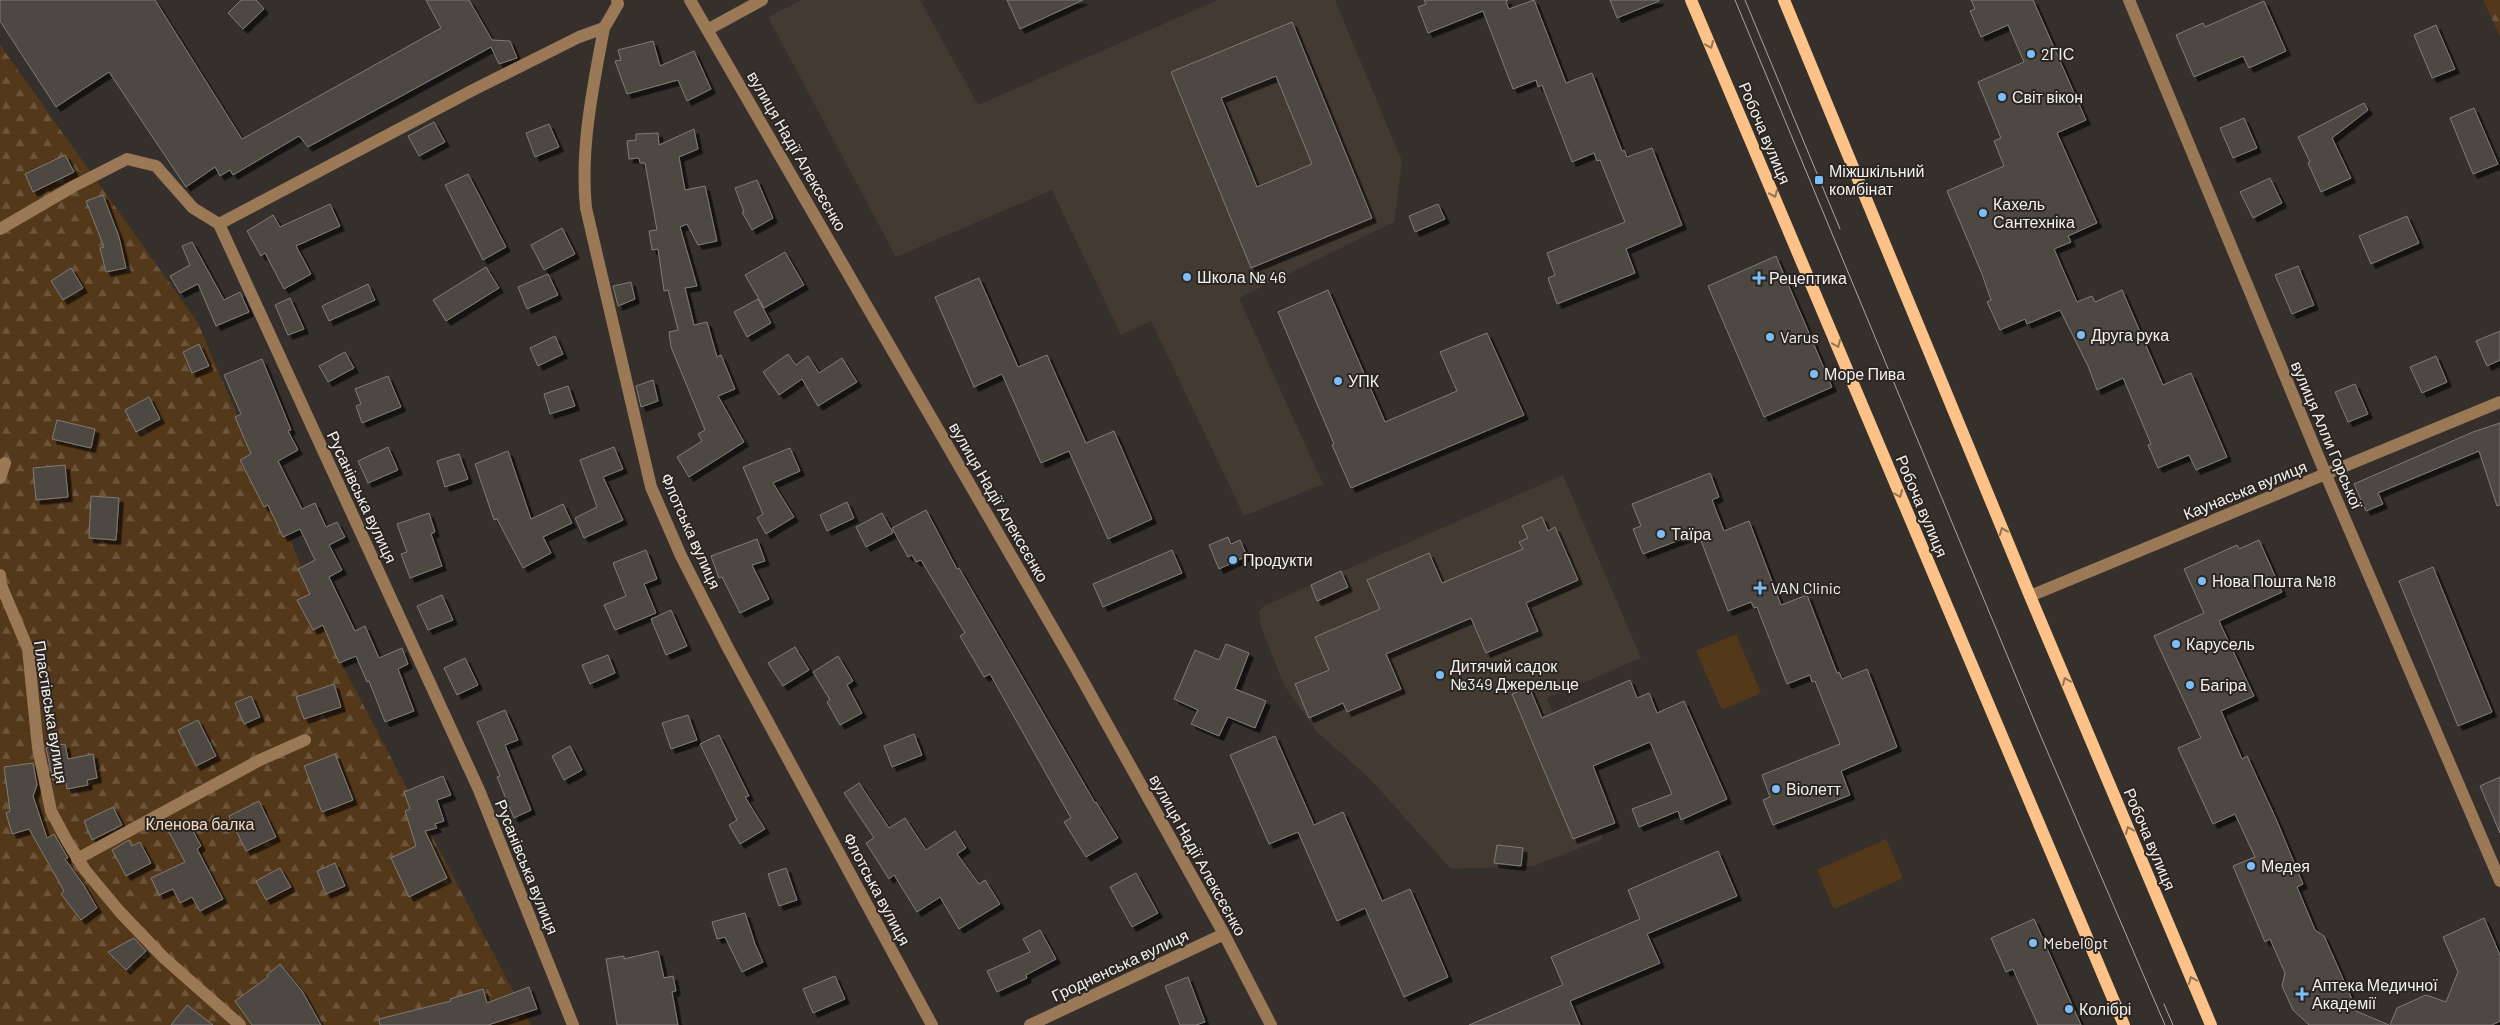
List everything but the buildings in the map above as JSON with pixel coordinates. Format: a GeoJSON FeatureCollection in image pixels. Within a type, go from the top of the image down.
{"type":"FeatureCollection","features":[{"type":"Feature","properties":{"kind":"main road","name":"Робоча вулиця"},"geometry":{"type":"LineString","coordinates":[[1691,0],[2124,1025]]}},
{"type":"Feature","properties":{"kind":"main road","name":"Робоча вулиця"},"geometry":{"type":"LineString","coordinates":[[1784,0],[2030,596],[2211,1025]]}},
{"type":"Feature","properties":{"kind":"street","name":"Флотська вулиця"},"geometry":{"type":"LineString","coordinates":[[617,0],[618,4],[604,28],[589,106],[585,194],[586,208],[651,487],[681,556],[728,648],[932,1025]]}},
{"type":"Feature","properties":{"kind":"street","name":"вулиця Надії Алексєєнко"},"geometry":{"type":"LineString","coordinates":[[690,0],[888,341],[1224,934],[1271,1025]]}},
{"type":"Feature","properties":{"kind":"street"},"geometry":{"type":"LineString","coordinates":[[707,30],[762,0]]}},
{"type":"Feature","properties":{"kind":"street","name":"вулиця Алли Горської"},"geometry":{"type":"LineString","coordinates":[[2129,0],[2326,474],[2500,880]]}},
{"type":"Feature","properties":{"kind":"street"},"geometry":{"type":"LineString","coordinates":[[0,229],[74,186],[127,159],[156,166],[193,208],[220,224],[473,90],[579,37],[604,28]]}},
{"type":"Feature","properties":{"kind":"street","name":"Русанівська вулиця"},"geometry":{"type":"LineString","coordinates":[[220,224],[479,790],[573,1025]]}},
{"type":"Feature","properties":{"kind":"street","name":"Каунаська вулиця"},"geometry":{"type":"LineString","coordinates":[[2030,596],[2500,402]]}},
{"type":"Feature","properties":{"kind":"street"},"geometry":{"type":"LineString","coordinates":[[0,478],[4,462]]}},
{"type":"Feature","properties":{"kind":"street","name":"Пластівська вулиця"},"geometry":{"type":"LineString","coordinates":[[0,575],[1,585],[28,649],[38,748],[51,811],[77,859],[120,912],[163,956],[240,1025]]}},
{"type":"Feature","properties":{"kind":"street"},"geometry":{"type":"LineString","coordinates":[[77,859],[260,760],[305,740]]}},
{"type":"Feature","properties":{"kind":"street","name":"Гродненська вулиця"},"geometry":{"type":"LineString","coordinates":[[1030,1025],[1224,934]]}},
{"type":"Feature","properties":{"kind":"shaded area","name":"Школа № 46"},"geometry":{"type":"Polygon","coordinates":[[[802,0],[920,0],[978,105],[1218,0],[1335,0],[1402,161],[1394,222],[1239,298],[1323,484],[1244,516],[1151,321],[1121,335],[1052,190],[896,257],[768,17],[802,0]]]}},
{"type":"Feature","properties":{"kind":"shaded area","name":"Дитячий садок №349 Джерельце"},"geometry":{"type":"Polygon","coordinates":[[[1563,475],[1641,658],[1547,698],[1603,839],[1534,866],[1451,869],[1370,779],[1316,731],[1284,685],[1261,627],[1259,611],[1264,606],[1563,475]]]}},
{"type":"Feature","properties":{"kind":"green space"},"geometry":{"type":"Polygon","coordinates":[[[2483,0],[2500,0],[2500,36],[2483,0]]]}},
{"type":"Feature","properties":{"kind":"green space","name":"Кленова балка"},"geometry":{"type":"Polygon","coordinates":[[[0,45],[198,323],[346,672],[531,1025],[0,1025],[0,45]]]}},
{"type":"Feature","properties":{"kind":"green space"},"geometry":{"type":"Polygon","coordinates":[[[1736,634],[1761,693],[1722,710],[1696,651],[1736,634]]]}},
{"type":"Feature","properties":{"kind":"green space"},"geometry":{"type":"Polygon","coordinates":[[[1886,839],[1903,878],[1834,909],[1817,870],[1886,839]]]}},
{"type":"Feature","properties":{"kind":"tram line"},"geometry":{"type":"LineString","coordinates":[[1735,0],[2039,732],[2165,1025]]}},
{"type":"Feature","properties":{"kind":"tram line"},"geometry":{"type":"LineString","coordinates":[[1745,0],[1840,229]]}},
{"type":"Feature","properties":{"kind":"tram line"},"geometry":{"type":"LineString","coordinates":[[2164,1004],[2173,1025]]}},
{"type":"Feature","properties":{"kind":"place","name":"2ГІС"},"geometry":{"type":"Point","coordinates":[2031,54]}},
{"type":"Feature","properties":{"kind":"place","name":"Світ вікон"},"geometry":{"type":"Point","coordinates":[2002,97]}},
{"type":"Feature","properties":{"kind":"place","name":"Міжшкільний комбінат"},"geometry":{"type":"Point","coordinates":[1819,180]}},
{"type":"Feature","properties":{"kind":"place","name":"Кахель Сантехніка"},"geometry":{"type":"Point","coordinates":[1983,213]}},
{"type":"Feature","properties":{"kind":"place","name":"Школа № 46"},"geometry":{"type":"Point","coordinates":[1187,277]}},
{"type":"Feature","properties":{"kind":"place","name":"Рецептика"},"geometry":{"type":"Point","coordinates":[1759,278]}},
{"type":"Feature","properties":{"kind":"place","name":"Друга рука"},"geometry":{"type":"Point","coordinates":[2081,335]}},
{"type":"Feature","properties":{"kind":"place","name":"Varus"},"geometry":{"type":"Point","coordinates":[1770,337]}},
{"type":"Feature","properties":{"kind":"place","name":"Море Пива"},"geometry":{"type":"Point","coordinates":[1814,374]}},
{"type":"Feature","properties":{"kind":"place","name":"УПК"},"geometry":{"type":"Point","coordinates":[1338,381]}},
{"type":"Feature","properties":{"kind":"place","name":"Таїра"},"geometry":{"type":"Point","coordinates":[1661,534]}},
{"type":"Feature","properties":{"kind":"place","name":"Продукти"},"geometry":{"type":"Point","coordinates":[1233,560]}},
{"type":"Feature","properties":{"kind":"place","name":"Нова Пошта №18"},"geometry":{"type":"Point","coordinates":[2202,581]}},
{"type":"Feature","properties":{"kind":"place","name":"VAN Clinic"},"geometry":{"type":"Point","coordinates":[1760,588]}},
{"type":"Feature","properties":{"kind":"place","name":"Карусель"},"geometry":{"type":"Point","coordinates":[2176,644]}},
{"type":"Feature","properties":{"kind":"place","name":"Дитячий садок №349 Джерельце"},"geometry":{"type":"Point","coordinates":[1440,675]}},
{"type":"Feature","properties":{"kind":"place","name":"Багіра"},"geometry":{"type":"Point","coordinates":[2190,685]}},
{"type":"Feature","properties":{"kind":"place","name":"Віолетт"},"geometry":{"type":"Point","coordinates":[1776,789]}},
{"type":"Feature","properties":{"kind":"place","name":"Медея"},"geometry":{"type":"Point","coordinates":[2251,866]}},
{"type":"Feature","properties":{"kind":"place","name":"MebelOpt"},"geometry":{"type":"Point","coordinates":[2033,943]}},
{"type":"Feature","properties":{"kind":"place","name":"Аптека Медичної Академії"},"geometry":{"type":"Point","coordinates":[2302,994]}},
{"type":"Feature","properties":{"kind":"place","name":"Колібрі"},"geometry":{"type":"Point","coordinates":[2069,1009]}}]}
